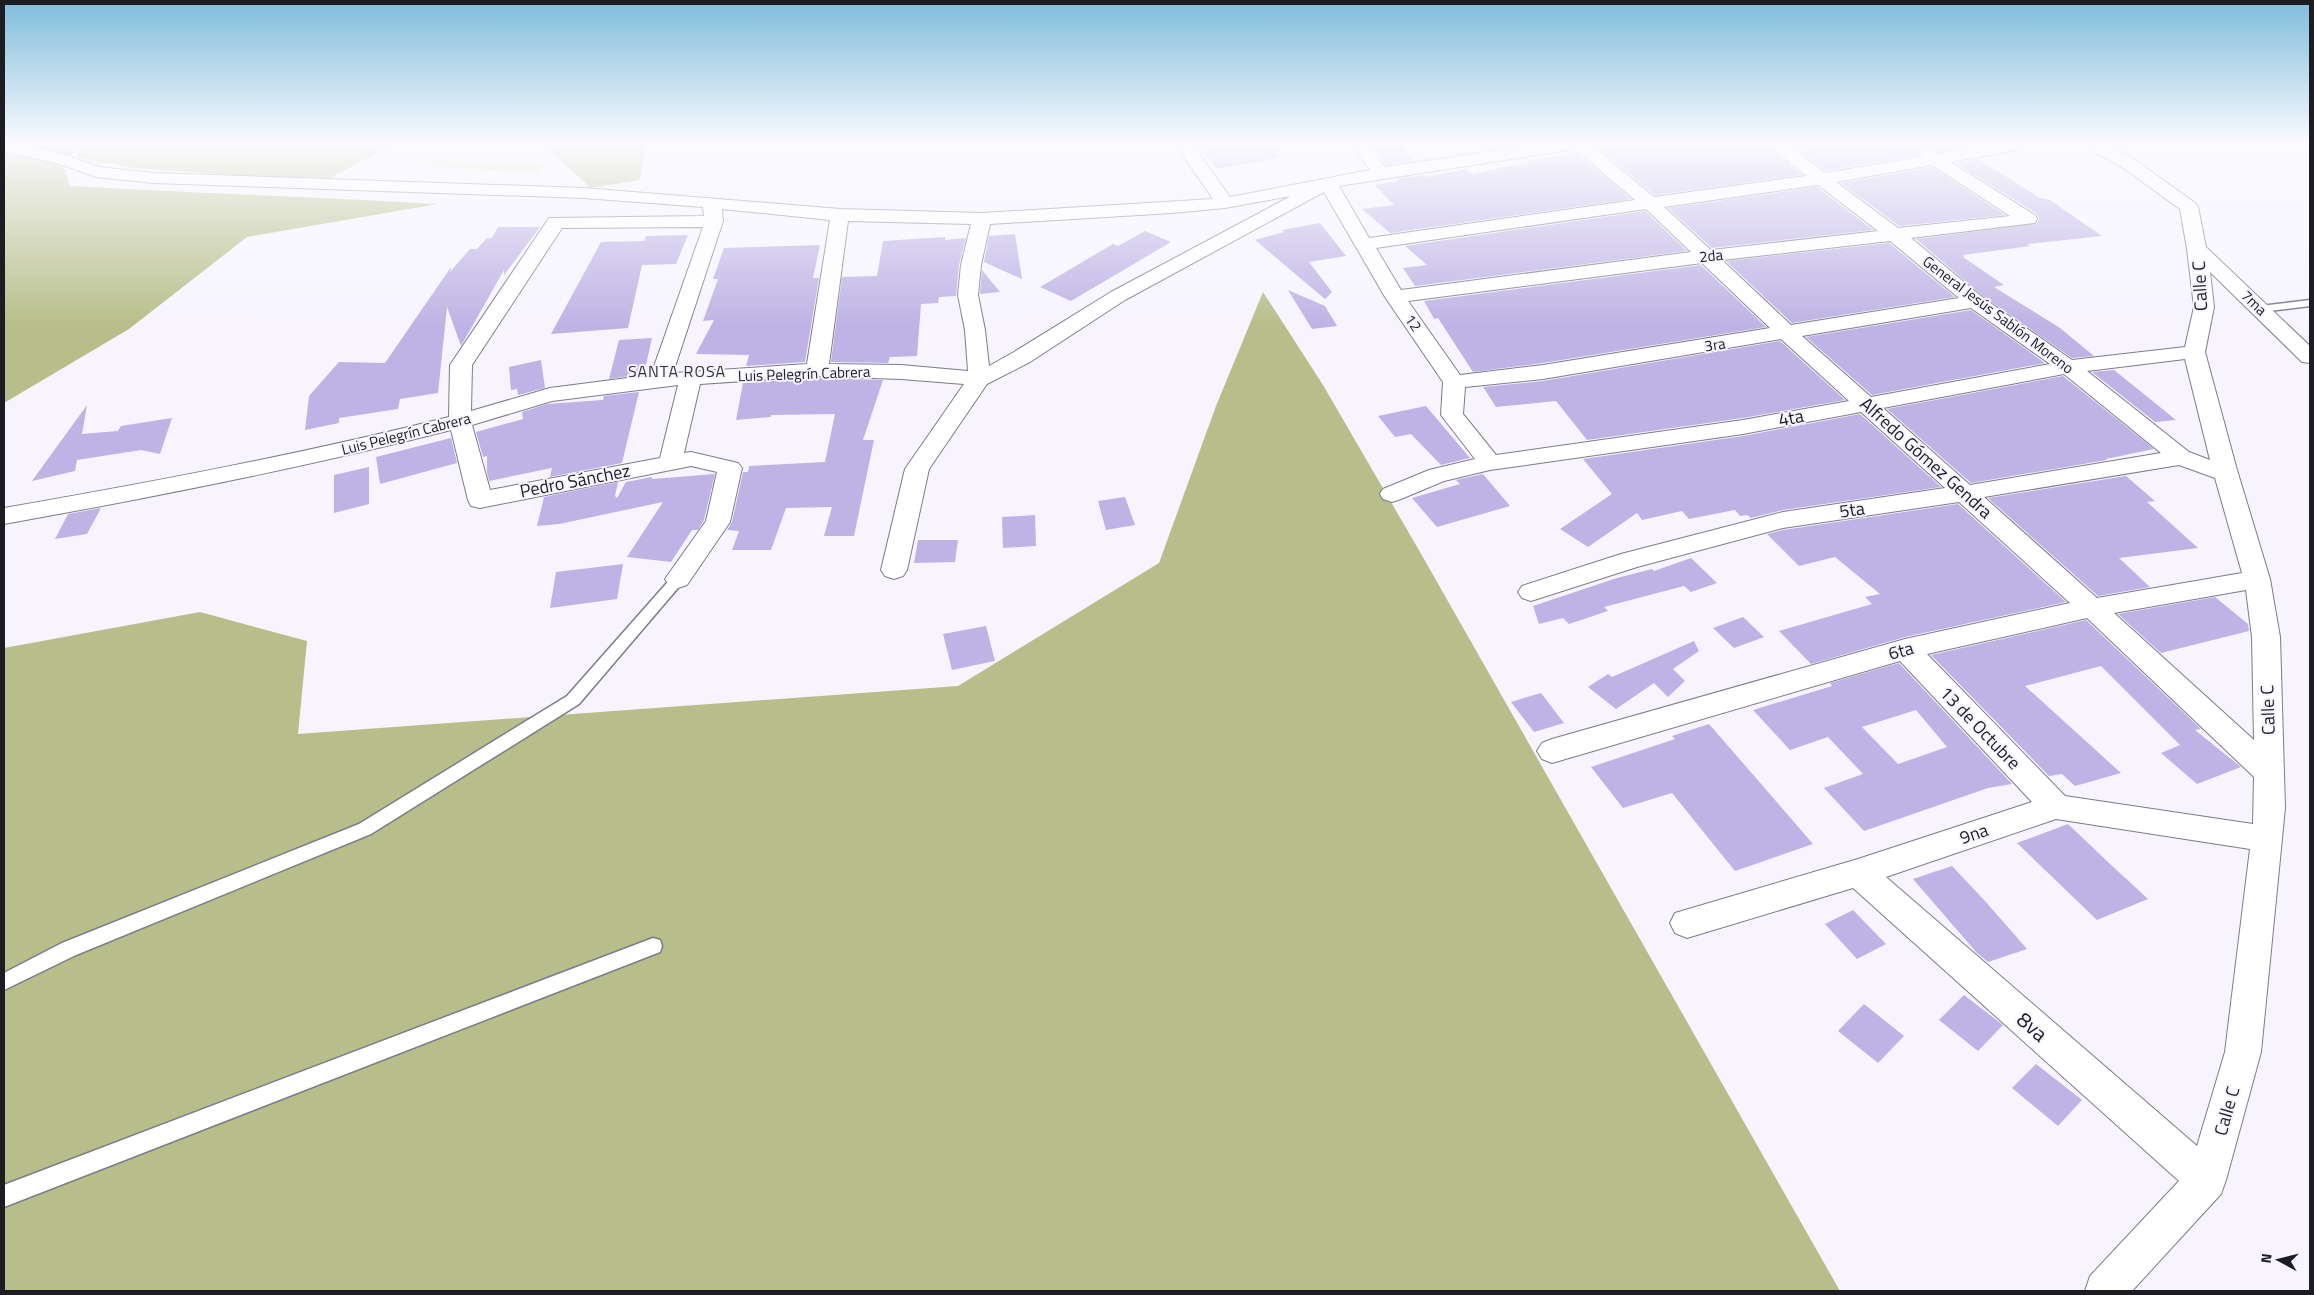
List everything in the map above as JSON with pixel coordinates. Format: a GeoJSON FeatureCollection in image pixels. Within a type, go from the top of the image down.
{"type":"FeatureCollection","features":[{"type":"Feature","properties":{"kind":"street"},"geometry":{"type":"LineString","coordinates":[[691,205],[713,213]]}},
{"type":"Feature","properties":{"kind":"street"},"geometry":{"type":"LineString","coordinates":[[460,422],[461,365],[556,222],[713,213],[982,219],[1199,205]]}},
{"type":"Feature","properties":{"kind":"street"},"geometry":{"type":"LineString","coordinates":[[894,570],[917,469],[979,379],[1022,358],[1118,296],[1286,205]]}},
{"type":"Feature","properties":{"kind":"street","name":"12"},"geometry":{"type":"LineString","coordinates":[[1341,205],[1395,297],[1454,382]]}},
{"type":"Feature","properties":{"kind":"street"},"geometry":{"type":"LineString","coordinates":[[1364,244],[1641,205]]}},
{"type":"Feature","properties":{"kind":"street","name":"Alfredo Gómez Gendra"},"geometry":{"type":"LineString","coordinates":[[1653,205],[1787,333],[2092,608],[2270,773]]}},
{"type":"Feature","properties":{"kind":"street","name":"General Jesús Sablón Moreno"},"geometry":{"type":"LineString","coordinates":[[1856,205],[1975,301],[2068,367],[2181,456],[2225,473]]}},
{"type":"Feature","properties":{"kind":"street","name":"2da"},"geometry":{"type":"LineString","coordinates":[[1395,297],[1707,257],[2028,219],[2007,205]]}},
{"type":"Feature","properties":{"kind":"street","name":"Calle C"},"geometry":{"type":"LineString","coordinates":[[2105,1291],[2207,1180],[2244,1052],[2270,808],[2266,637],[2257,579],[2225,473],[2194,352],[2204,307],[2197,249],[2189,207],[2187,205]]}},
{"type":"Feature","properties":{"kind":"street"},"geometry":{"type":"LineString","coordinates":[[660,380],[713,213]]}},
{"type":"Feature","properties":{"kind":"street"},"geometry":{"type":"LineString","coordinates":[[817,370],[840,216]]}},
{"type":"Feature","properties":{"kind":"street"},"geometry":{"type":"LineString","coordinates":[[979,379],[975,330],[968,295],[971,265],[982,219]]}},
{"type":"Feature","properties":{"kind":"street","name":"7ma"},"geometry":{"type":"LineString","coordinates":[[2197,249],[2310,357]]}},
{"type":"Feature","properties":{"kind":"street","name":"3ra"},"geometry":{"type":"LineString","coordinates":[[1454,382],[1543,372],[1975,301]]}},
{"type":"Feature","properties":{"kind":"street","name":"4ta"},"geometry":{"type":"LineString","coordinates":[[1392,494],[1437,475],[1490,463],[1743,427],[2068,367],[2194,352]]}},
{"type":"Feature","properties":{"kind":"street","name":"Luis Pelegrín Cabrera"},"geometry":{"type":"LineString","coordinates":[[4,516],[179,485],[358,447],[460,422],[550,395],[660,380],[690,380],[817,370],[902,372],[979,379]]}},
{"type":"Feature","properties":{"kind":"street"},"geometry":{"type":"LineString","coordinates":[[670,463],[690,380]]}},
{"type":"Feature","properties":{"kind":"street"},"geometry":{"type":"LineString","coordinates":[[1454,382],[1452,415],[1490,463]]}},
{"type":"Feature","properties":{"kind":"street","name":"Pedro Sánchez"},"geometry":{"type":"LineString","coordinates":[[460,422],[480,500],[691,459],[730,468],[718,522],[678,579]]}},
{"type":"Feature","properties":{"kind":"street","name":"5ta"},"geometry":{"type":"LineString","coordinates":[[1531,592],[1630,560],[1783,520],[1965,493],[2181,456]]}},
{"type":"Feature","properties":{"kind":"street","name":"6ta"},"geometry":{"type":"LineString","coordinates":[[1552,751],[1905,649],[2092,608],[2257,579]]}},
{"type":"Feature","properties":{"kind":"street","name":"13 de Octubre"},"geometry":{"type":"LineString","coordinates":[[1905,649],[2056,806]]}},
{"type":"Feature","properties":{"kind":"street","name":"9na"},"geometry":{"type":"LineString","coordinates":[[1687,923],[1858,873],[2056,806],[2267,840]]}},
{"type":"Feature","properties":{"kind":"street","name":"8va"},"geometry":{"type":"LineString","coordinates":[[1858,873],[2207,1180]]}},
{"type":"Feature","properties":{"kind":"lane"},"geometry":{"type":"LineString","coordinates":[[2260,309],[2310,303]]}},
{"type":"Feature","properties":{"kind":"lane"},"geometry":{"type":"LineString","coordinates":[[4,982],[70,949],[366,830],[573,700],[678,579]]}},
{"type":"Feature","properties":{"kind":"lane"},"geometry":{"type":"LineString","coordinates":[[4,1196],[653,946]]}},
{"type":"Feature","properties":{"kind":"green space"},"geometry":{"type":"Polygon","coordinates":[[[4,205],[430,205],[247,237],[129,329],[4,403],[4,205]]]}},
{"type":"Feature","properties":{"kind":"green space"},"geometry":{"type":"Polygon","coordinates":[[[1263,292],[1323,385],[1420,552],[1840,1291],[4,1291],[4,648],[200,612],[307,641],[298,734],[958,686],[1159,563],[1216,406],[1263,292]]]}},
{"type":"Feature","properties":{"kind":"building"},"geometry":{"type":"Polygon","coordinates":[[[1391,205],[1585,205],[1390,233],[1362,209],[1391,205]]]}},
{"type":"Feature","properties":{"kind":"building"},"geometry":{"type":"Polygon","coordinates":[[[1686,205],[1841,205],[1873,230],[1712,248],[1668,208],[1686,205]]]}},
{"type":"Feature","properties":{"kind":"building"},"geometry":{"type":"Polygon","coordinates":[[[1871,205],[1990,205],[2005,215],[1899,226],[1871,205]]]}},
{"type":"Feature","properties":{"kind":"building"},"geometry":{"type":"Polygon","coordinates":[[[2024,205],[2058,205],[2102,236],[2027,244],[2030,246],[1963,255],[1965,256],[1963,257],[2004,285],[1994,287],[2060,328],[2094,356],[2072,358],[1983,296],[1916,239],[2037,224],[2039,218],[2036,213],[2024,205]]]}},
{"type":"Feature","properties":{"kind":"building"},"geometry":{"type":"Polygon","coordinates":[[[1645,211],[1687,251],[1415,286],[1403,268],[1427,265],[1405,246],[1645,211]]]}},
{"type":"Feature","properties":{"kind":"building"},"geometry":{"type":"Polygon","coordinates":[[[1320,223],[1346,256],[1309,262],[1332,292],[1325,299],[1255,240],[1284,232],[1282,230],[1320,223]]]}},
{"type":"Feature","properties":{"kind":"building"},"geometry":{"type":"Polygon","coordinates":[[[498,227],[540,227],[504,275],[504,270],[461,346],[447,307],[438,393],[400,399],[398,409],[339,418],[339,423],[305,430],[309,396],[339,362],[385,363],[451,267],[450,272],[470,249],[477,249],[487,238],[492,238],[498,227]]]}},
{"type":"Feature","properties":{"kind":"building"},"geometry":{"type":"Polygon","coordinates":[[[1145,231],[1171,242],[1071,301],[1040,287],[1113,244],[1118,246],[1145,231]]]}},
{"type":"Feature","properties":{"kind":"building"},"geometry":{"type":"Polygon","coordinates":[[[1015,234],[1022,279],[984,262],[989,236],[1015,234]]]}},
{"type":"Feature","properties":{"kind":"building"},"geometry":{"type":"Polygon","coordinates":[[[688,235],[676,264],[642,265],[628,328],[551,334],[601,242],[644,241],[646,236],[688,235]]]}},
{"type":"Feature","properties":{"kind":"building"},"geometry":{"type":"Polygon","coordinates":[[[945,237],[945,240],[966,238],[959,265],[956,296],[939,297],[938,303],[921,304],[917,356],[890,357],[888,363],[831,362],[842,277],[877,276],[883,241],[945,237]]]}},
{"type":"Feature","properties":{"kind":"building"},"geometry":{"type":"Polygon","coordinates":[[[1889,243],[1955,297],[1792,323],[1726,261],[1889,243]]]}},
{"type":"Feature","properties":{"kind":"building"},"geometry":{"type":"Polygon","coordinates":[[[820,245],[813,278],[819,278],[805,362],[746,366],[749,355],[696,354],[714,320],[703,321],[718,279],[713,279],[724,248],[820,245]]]}},
{"type":"Feature","properties":{"kind":"building"},"geometry":{"type":"Polygon","coordinates":[[[1701,265],[1766,327],[1543,363],[1473,372],[1438,318],[1434,319],[1424,301],[1701,265]]]}},
{"type":"Feature","properties":{"kind":"building"},"geometry":{"type":"Polygon","coordinates":[[[982,270],[1000,292],[980,294],[982,270]]]}},
{"type":"Feature","properties":{"kind":"building"},"geometry":{"type":"Polygon","coordinates":[[[1288,290],[1325,306],[1337,326],[1312,329],[1288,290]]]}},
{"type":"Feature","properties":{"kind":"building"},"geometry":{"type":"Polygon","coordinates":[[[1971,310],[2045,363],[1872,395],[1806,337],[1971,310]]]}},
{"type":"Feature","properties":{"kind":"building"},"geometry":{"type":"Polygon","coordinates":[[[652,338],[644,374],[609,379],[619,340],[652,338]]]}},
{"type":"Feature","properties":{"kind":"building"},"geometry":{"type":"Polygon","coordinates":[[[1780,341],[1845,400],[1743,418],[1587,440],[1556,401],[1496,407],[1483,387],[1543,381],[1780,341]]]}},
{"type":"Feature","properties":{"kind":"building"},"geometry":{"type":"Polygon","coordinates":[[[541,360],[545,388],[518,395],[517,389],[511,390],[509,367],[541,360]]]}},
{"type":"Feature","properties":{"kind":"building"},"geometry":{"type":"Polygon","coordinates":[[[2114,370],[2176,420],[2155,422],[2092,372],[2114,370]]]}},
{"type":"Feature","properties":{"kind":"building"},"geometry":{"type":"Polygon","coordinates":[[[2063,376],[2154,449],[2107,460],[1971,483],[1887,409],[2063,376]]]}},
{"type":"Feature","properties":{"kind":"building"},"geometry":{"type":"Polygon","coordinates":[[[817,378],[883,380],[863,440],[874,440],[854,536],[824,536],[832,507],[786,508],[771,550],[732,550],[739,531],[727,530],[732,522],[743,472],[748,472],[749,466],[825,462],[835,414],[771,415],[771,417],[736,420],[743,383],[817,378]]]}},
{"type":"Feature","properties":{"kind":"building"},"geometry":{"type":"Polygon","coordinates":[[[639,392],[622,463],[550,477],[552,468],[489,481],[487,456],[483,457],[476,432],[523,419],[522,412],[547,404],[603,400],[604,396],[639,392]]]}},
{"type":"Feature","properties":{"kind":"building"},"geometry":{"type":"Polygon","coordinates":[[[87,405],[82,434],[118,431],[121,426],[172,418],[160,454],[141,450],[77,460],[75,471],[32,481],[87,405]]]}},
{"type":"Feature","properties":{"kind":"building"},"geometry":{"type":"Polygon","coordinates":[[[1426,406],[1470,458],[1441,465],[1411,434],[1395,437],[1378,416],[1426,406]]]}},
{"type":"Feature","properties":{"kind":"building"},"geometry":{"type":"Polygon","coordinates":[[[1860,414],[1941,487],[1783,510],[1751,518],[1747,515],[1740,516],[1735,510],[1689,519],[1682,511],[1642,520],[1637,513],[1588,547],[1560,529],[1612,494],[1583,459],[1743,436],[1860,414]]]}},
{"type":"Feature","properties":{"kind":"building"},"geometry":{"type":"Polygon","coordinates":[[[451,438],[457,463],[380,484],[376,457],[451,438]]]}},
{"type":"Feature","properties":{"kind":"building"},"geometry":{"type":"Polygon","coordinates":[[[369,467],[369,504],[334,513],[334,475],[369,467]]]}},
{"type":"Feature","properties":{"kind":"building"},"geometry":{"type":"Polygon","coordinates":[[[715,474],[704,520],[698,530],[692,530],[671,562],[627,557],[663,502],[559,524],[537,526],[544,497],[618,482],[615,496],[617,498],[626,482],[652,477],[652,479],[715,474]]]}},
{"type":"Feature","properties":{"kind":"building"},"geometry":{"type":"Polygon","coordinates":[[[1483,474],[1510,506],[1437,527],[1412,498],[1460,484],[1456,480],[1483,474]]]}},
{"type":"Feature","properties":{"kind":"building"},"geometry":{"type":"Polygon","coordinates":[[[2126,476],[2155,501],[2147,502],[2198,548],[2119,558],[2150,587],[2098,596],[1988,498],[2126,476]]]}},
{"type":"Feature","properties":{"kind":"building"},"geometry":{"type":"Polygon","coordinates":[[[1125,497],[1135,525],[1106,530],[1098,501],[1125,497]]]}},
{"type":"Feature","properties":{"kind":"building"},"geometry":{"type":"Polygon","coordinates":[[[1958,504],[2066,602],[1905,637],[1811,664],[1779,631],[1872,604],[1865,597],[1880,594],[1835,557],[1799,566],[1767,534],[1958,504]]]}},
{"type":"Feature","properties":{"kind":"building"},"geometry":{"type":"Polygon","coordinates":[[[101,508],[87,534],[55,539],[68,514],[101,508]]]}},
{"type":"Feature","properties":{"kind":"building"},"geometry":{"type":"Polygon","coordinates":[[[1035,515],[1036,546],[1003,548],[1002,517],[1035,515]]]}},
{"type":"Feature","properties":{"kind":"building"},"geometry":{"type":"Polygon","coordinates":[[[918,540],[958,540],[955,562],[914,563],[918,540]]]}},
{"type":"Feature","properties":{"kind":"building"},"geometry":{"type":"Polygon","coordinates":[[[1691,558],[1717,583],[1691,592],[1684,586],[1604,607],[1608,611],[1569,624],[1563,618],[1539,624],[1533,606],[1617,578],[1652,569],[1654,571],[1691,558]]]}},
{"type":"Feature","properties":{"kind":"building"},"geometry":{"type":"Polygon","coordinates":[[[623,564],[617,599],[550,608],[556,572],[623,564]]]}},
{"type":"Feature","properties":{"kind":"building"},"geometry":{"type":"Polygon","coordinates":[[[2215,597],[2248,624],[2249,631],[2161,653],[2118,614],[2215,597]]]}},
{"type":"Feature","properties":{"kind":"building"},"geometry":{"type":"Polygon","coordinates":[[[1743,617],[1764,637],[1734,648],[1713,628],[1743,617]]]}},
{"type":"Feature","properties":{"kind":"building"},"geometry":{"type":"Polygon","coordinates":[[[2086,620],[2201,729],[2195,730],[2241,767],[2197,784],[2161,753],[2180,745],[2101,666],[2025,686],[2121,773],[2075,786],[2062,774],[2049,776],[1931,655],[2086,620]]]}},
{"type":"Feature","properties":{"kind":"building"},"geometry":{"type":"Polygon","coordinates":[[[986,626],[995,661],[952,670],[943,634],[986,626]]]}},
{"type":"Feature","properties":{"kind":"building"},"geometry":{"type":"Polygon","coordinates":[[[1694,641],[1699,651],[1673,669],[1685,681],[1668,697],[1654,683],[1616,709],[1588,687],[1608,674],[1612,677],[1694,641]]]}},
{"type":"Feature","properties":{"kind":"building"},"geometry":{"type":"Polygon","coordinates":[[[1899,663],[2012,784],[1988,788],[1864,831],[1824,788],[1863,774],[1828,737],[1790,750],[1753,710],[1832,686],[1830,683],[1899,663]],[[1916,710],[1862,727],[1898,764],[1947,747],[1916,710]]]}},
{"type":"Feature","properties":{"kind":"building"},"geometry":{"type":"Polygon","coordinates":[[[1541,693],[1564,723],[1534,732],[1511,702],[1541,693]]]}},
{"type":"Feature","properties":{"kind":"building"},"geometry":{"type":"Polygon","coordinates":[[[1709,724],[1813,844],[1735,871],[1672,793],[1623,808],[1591,767],[1675,739],[1672,736],[1709,724]]]}},
{"type":"Feature","properties":{"kind":"building"},"geometry":{"type":"Polygon","coordinates":[[[2068,824],[2148,899],[2097,920],[2017,843],[2068,824]]]}},
{"type":"Feature","properties":{"kind":"building"},"geometry":{"type":"Polygon","coordinates":[[[1952,866],[2027,949],[1988,962],[1977,953],[1913,879],[1952,866]]]}},
{"type":"Feature","properties":{"kind":"building"},"geometry":{"type":"Polygon","coordinates":[[[1853,910],[1886,944],[1857,959],[1825,924],[1853,910]]]}},
{"type":"Feature","properties":{"kind":"building"},"geometry":{"type":"Polygon","coordinates":[[[1964,995],[2003,1025],[1978,1051],[1939,1020],[1964,995]]]}},
{"type":"Feature","properties":{"kind":"building"},"geometry":{"type":"Polygon","coordinates":[[[1864,1004],[1904,1036],[1878,1063],[1838,1031],[1864,1004]]]}},
{"type":"Feature","properties":{"kind":"building"},"geometry":{"type":"Polygon","coordinates":[[[2036,1064],[2082,1100],[2058,1126],[2012,1088],[2036,1064]]]}},
{"type":"Feature","properties":{"kind":"district","name":"SANTA ROSA"},"geometry":{"type":"Point","coordinates":[677,371]}}]}
